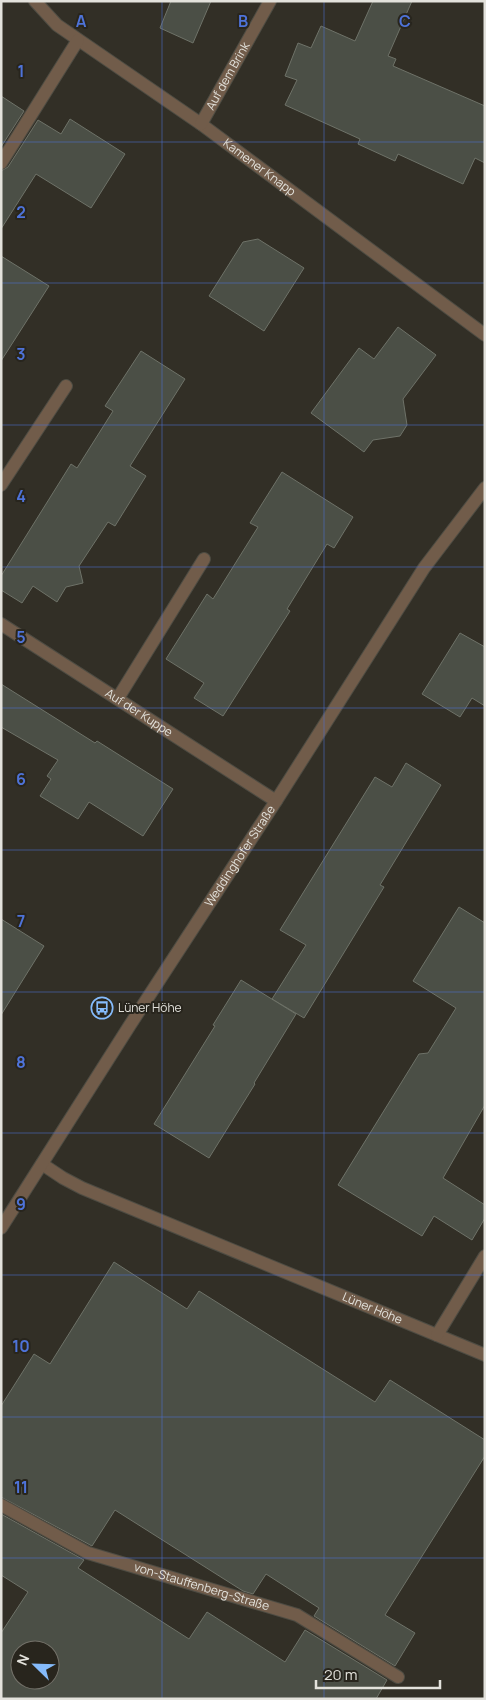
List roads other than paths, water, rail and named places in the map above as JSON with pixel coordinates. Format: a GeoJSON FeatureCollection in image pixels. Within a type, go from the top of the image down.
{"type":"FeatureCollection","features":[{"type":"Feature","properties":{"kind":"street","name":"Kamener Knapp"},"geometry":{"type":"LineString","coordinates":[[34,1],[57,25],[202,124],[485,335]]}},
{"type":"Feature","properties":{"kind":"street","name":"Auf dem Brink"},"geometry":{"type":"LineString","coordinates":[[202,124],[270,1]]}},
{"type":"Feature","properties":{"kind":"street"},"geometry":{"type":"LineString","coordinates":[[1,162],[78,40]]}},
{"type":"Feature","properties":{"kind":"street"},"geometry":{"type":"LineString","coordinates":[[1,485],[66,386]]}},
{"type":"Feature","properties":{"kind":"street","name":"Weddinghofer Straße"},"geometry":{"type":"LineString","coordinates":[[1,1228],[424,568],[485,488]]}},
{"type":"Feature","properties":{"kind":"street"},"geometry":{"type":"LineString","coordinates":[[118,698],[204,559]]}},
{"type":"Feature","properties":{"kind":"street","name":"Auf der Kuppe"},"geometry":{"type":"LineString","coordinates":[[1,624],[276,801]]}},
{"type":"Feature","properties":{"kind":"street","name":"Lüner Höhe"},"geometry":{"type":"LineString","coordinates":[[42,1164],[82,1188],[485,1355]]}},
{"type":"Feature","properties":{"kind":"street"},"geometry":{"type":"LineString","coordinates":[[437,1335],[485,1256]]}},
{"type":"Feature","properties":{"kind":"street","name":"von-Stauffenberg-Straße"},"geometry":{"type":"LineString","coordinates":[[1,1506],[88,1553],[297,1615],[398,1677]]}},
{"type":"Feature","properties":{"kind":"place","name":"Lüner Höhe"},"geometry":{"type":"Point","coordinates":[102,1008]}}]}
